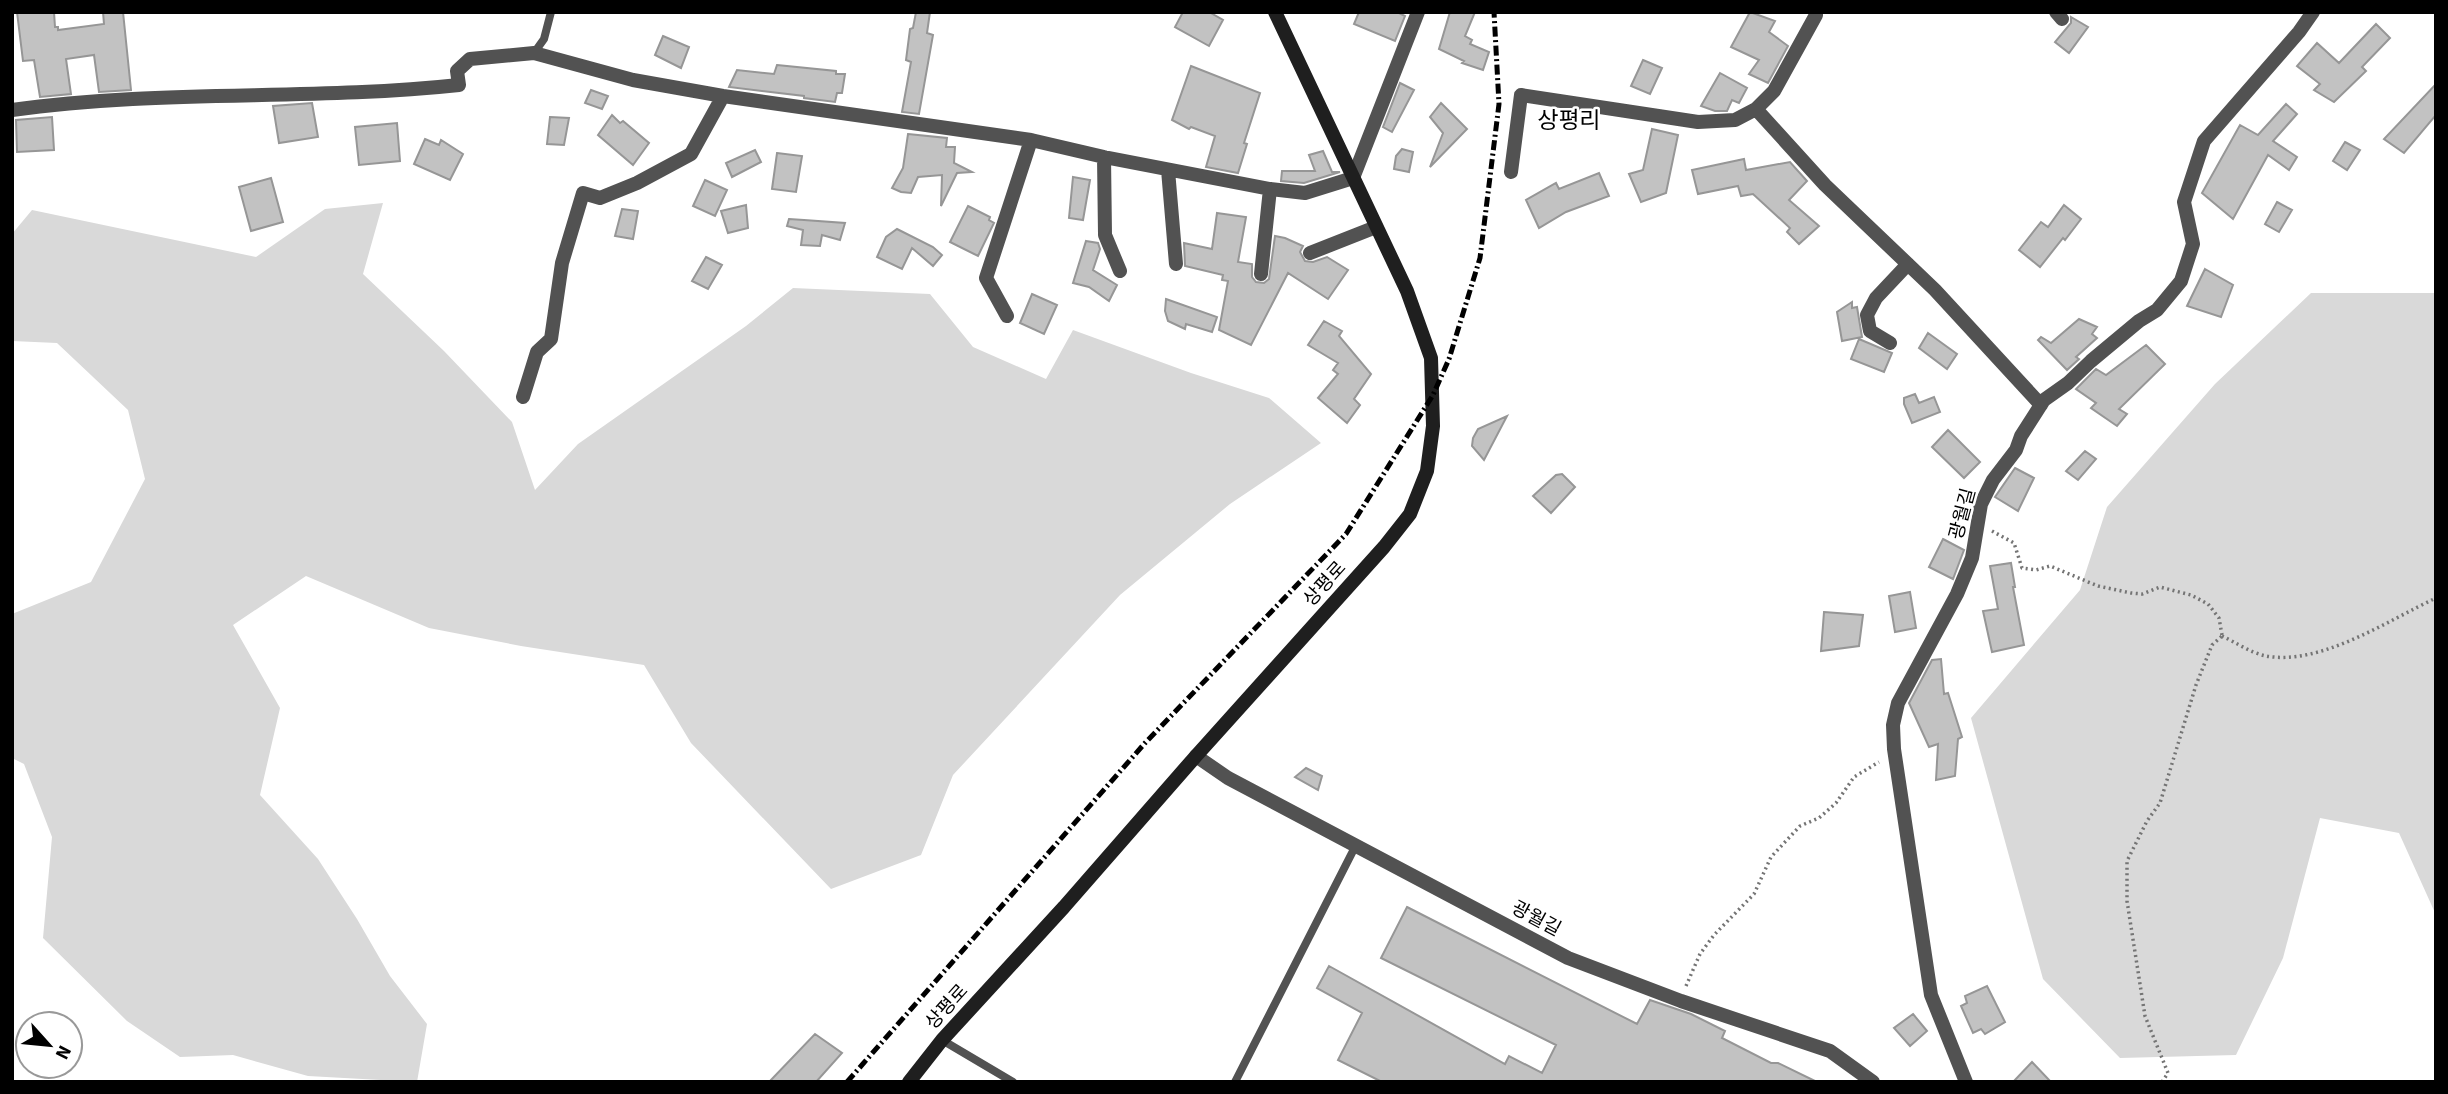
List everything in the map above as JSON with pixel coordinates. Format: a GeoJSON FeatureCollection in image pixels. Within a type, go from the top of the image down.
{"type":"FeatureCollection","features":[{"type":"Feature","properties":{"kind":"main road","name":"상평로"},"geometry":{"type":"LineString","coordinates":[[909,1082],[942,1040],[1384,547],[1410,514],[1427,471],[1433,426],[1431,358],[1407,291],[1275,12]]}},
{"type":"Feature","properties":{"kind":"street"},"geometry":{"type":"LineString","coordinates":[[12,110],[66,103],[208,96],[394,92],[459,85],[457,71],[470,59],[534,53],[633,80],[723,96],[1031,140],[1168,170],[1270,189],[1305,192],[1353,178],[1418,12]]}},
{"type":"Feature","properties":{"kind":"street","name":"광월길"},"geometry":{"type":"LineString","coordinates":[[1966,1082],[1931,995],[1894,749],[1893,725],[1898,703],[1956,594],[1972,558],[1982,504],[1993,480],[2016,450],[2021,436],[2041,405],[2131,328],[2157,310],[2181,281],[2193,244],[2184,202],[2204,141],[2300,32],[2314,12]]}},
{"type":"Feature","properties":{"kind":"street"},"geometry":{"type":"LineString","coordinates":[[1511,172],[1521,95],[1698,122],[1735,120],[1756,109],[1774,90],[1818,13]]}},
{"type":"Feature","properties":{"kind":"street"},"geometry":{"type":"LineString","coordinates":[[523,397],[537,352],[551,339],[562,263],[583,192],[600,198],[637,183],[691,154],[723,96]]}},
{"type":"Feature","properties":{"kind":"street"},"geometry":{"type":"LineString","coordinates":[[1756,109],[1825,185],[1935,290],[2041,405]]}},
{"type":"Feature","properties":{"kind":"street"},"geometry":{"type":"LineString","coordinates":[[1007,316],[986,278],[1031,140]]}},
{"type":"Feature","properties":{"kind":"street"},"geometry":{"type":"LineString","coordinates":[[1104,157],[1105,234],[1120,271]]}},
{"type":"Feature","properties":{"kind":"street"},"geometry":{"type":"LineString","coordinates":[[1168,170],[1177,264]]}},
{"type":"Feature","properties":{"kind":"street"},"geometry":{"type":"LineString","coordinates":[[1261,274],[1270,189]]}},
{"type":"Feature","properties":{"kind":"street"},"geometry":{"type":"LineString","coordinates":[[1310,253],[1376,227]]}},
{"type":"Feature","properties":{"kind":"street"},"geometry":{"type":"LineString","coordinates":[[1890,343],[1870,331],[1867,315],[1877,298],[1908,264]]}},
{"type":"Feature","properties":{"kind":"street","name":"광월길"},"geometry":{"type":"LineString","coordinates":[[1196,756],[1228,778],[1568,958],[1681,1002],[1830,1051],[1863,1079]]}},
{"type":"Feature","properties":{"kind":"lane"},"geometry":{"type":"LineString","coordinates":[[534,53],[544,39],[551,12]]}},
{"type":"Feature","properties":{"kind":"lane"},"geometry":{"type":"LineString","coordinates":[[1235,1082],[1355,846]]}},
{"type":"Feature","properties":{"kind":"lane"},"geometry":{"type":"LineString","coordinates":[[942,1040],[1013,1082]]}},
{"type":"Feature","properties":{"kind":"path"},"geometry":{"type":"LineString","coordinates":[[1977,526],[2014,543],[2022,568],[2036,570],[2050,566],[2098,586],[2130,593],[2142,594],[2160,587],[2191,595],[2208,604],[2219,618],[2222,636]]}},
{"type":"Feature","properties":{"kind":"path"},"geometry":{"type":"LineString","coordinates":[[2222,636],[2263,656],[2288,657],[2327,651],[2436,598]]}},
{"type":"Feature","properties":{"kind":"path"},"geometry":{"type":"LineString","coordinates":[[2162,1082],[2168,1073],[2145,1016],[2127,901],[2127,861],[2147,821],[2160,803],[2196,685],[2212,645],[2222,636]]}},
{"type":"Feature","properties":{"kind":"path"},"geometry":{"type":"LineString","coordinates":[[1681,1002],[1700,954],[1714,935],[1754,894],[1770,857],[1800,826],[1819,818],[1836,803],[1854,777],[1884,759],[1894,749]]}},
{"type":"Feature","properties":{"kind":"shaded area"},"geometry":{"type":"Polygon","coordinates":[[[383,203],[363,274],[444,351],[512,422],[535,490],[578,444],[746,326],[793,288],[930,294],[973,347],[1046,379],[1073,330],[1269,398],[1321,443],[1230,504],[1120,595],[953,775],[921,855],[831,889],[691,743],[644,665],[521,646],[429,628],[306,576],[233,625],[280,708],[260,795],[318,859],[390,976],[427,1024],[417,1082],[308,1076],[233,1055],[180,1057],[127,1021],[43,938],[52,837],[24,764],[12,758],[12,614],[91,582],[145,479],[128,410],[57,343],[12,341],[12,234],[32,210],[256,257],[325,209],[383,203]]]}},
{"type":"Feature","properties":{"kind":"shaded area"},"geometry":{"type":"Polygon","coordinates":[[[2311,293],[2436,293],[2436,915],[2399,833],[2320,818],[2283,958],[2236,1055],[2120,1058],[2043,979],[1971,718],[2080,590],[2107,507],[2215,384],[2311,293]]]}},
{"type":"Feature","properties":{"kind":"building"},"geometry":{"type":"Polygon","coordinates":[[[17,12],[54,12],[55,27],[58,27],[58,30],[104,24],[103,12],[123,12],[131,90],[99,92],[94,55],[66,59],[71,94],[40,97],[34,60],[23,61],[17,12]]]}},
{"type":"Feature","properties":{"kind":"building"},"geometry":{"type":"Polygon","coordinates":[[[916,12],[930,12],[927,33],[933,35],[919,114],[902,112],[911,62],[906,60],[910,29],[913,28],[916,12]]]}},
{"type":"Feature","properties":{"kind":"building"},"geometry":{"type":"Polygon","coordinates":[[[1183,12],[1209,12],[1223,20],[1209,46],[1175,27],[1183,12]]]}},
{"type":"Feature","properties":{"kind":"building"},"geometry":{"type":"Polygon","coordinates":[[[1359,12],[1397,12],[1405,16],[1395,41],[1354,24],[1359,12]]]}},
{"type":"Feature","properties":{"kind":"building"},"geometry":{"type":"Polygon","coordinates":[[[1450,12],[1475,12],[1465,36],[1472,40],[1470,44],[1489,52],[1483,70],[1462,63],[1464,61],[1439,49],[1450,12]]]}},
{"type":"Feature","properties":{"kind":"building"},"geometry":{"type":"Polygon","coordinates":[[[1750,12],[1775,21],[1769,32],[1788,46],[1768,83],[1749,74],[1759,60],[1731,47],[1750,12]]]}},
{"type":"Feature","properties":{"kind":"building"},"geometry":{"type":"Polygon","coordinates":[[[2071,17],[2088,27],[2069,53],[2055,42],[2071,23],[2071,17]]]}},
{"type":"Feature","properties":{"kind":"building"},"geometry":{"type":"Polygon","coordinates":[[[2376,24],[2390,38],[2362,67],[2366,71],[2334,102],[2314,90],[2320,84],[2297,66],[2317,43],[2339,63],[2376,24]]]}},
{"type":"Feature","properties":{"kind":"building"},"geometry":{"type":"Polygon","coordinates":[[[663,36],[689,47],[681,68],[655,55],[663,36]]]}},
{"type":"Feature","properties":{"kind":"building"},"geometry":{"type":"Polygon","coordinates":[[[1643,60],[1662,68],[1650,94],[1631,86],[1643,60]]]}},
{"type":"Feature","properties":{"kind":"building"},"geometry":{"type":"Polygon","coordinates":[[[777,65],[845,74],[842,93],[837,93],[835,102],[729,87],[737,70],[774,74],[777,65]]]}},
{"type":"Feature","properties":{"kind":"building"},"geometry":{"type":"Polygon","coordinates":[[[1191,66],[1260,93],[1244,143],[1247,144],[1238,173],[1206,167],[1215,136],[1191,127],[1189,129],[1172,120],[1191,66]]]}},
{"type":"Feature","properties":{"kind":"building"},"geometry":{"type":"Polygon","coordinates":[[[1720,73],[1747,88],[1739,103],[1732,100],[1727,111],[1715,111],[1701,106],[1720,73]]]}},
{"type":"Feature","properties":{"kind":"building"},"geometry":{"type":"Polygon","coordinates":[[[1400,83],[1414,90],[1392,132],[1383,127],[1400,83]]]}},
{"type":"Feature","properties":{"kind":"building"},"geometry":{"type":"Polygon","coordinates":[[[2436,84],[2436,115],[2404,153],[2384,139],[2436,84]]]}},
{"type":"Feature","properties":{"kind":"building"},"geometry":{"type":"Polygon","coordinates":[[[591,90],[608,96],[602,109],[585,103],[591,90]]]}},
{"type":"Feature","properties":{"kind":"building"},"geometry":{"type":"Polygon","coordinates":[[[312,103],[318,137],[279,143],[273,106],[312,103]]]}},
{"type":"Feature","properties":{"kind":"building"},"geometry":{"type":"Polygon","coordinates":[[[1441,103],[1467,129],[1430,167],[1443,133],[1430,117],[1441,103]]]}},
{"type":"Feature","properties":{"kind":"building"},"geometry":{"type":"Polygon","coordinates":[[[2286,104],[2297,114],[2273,141],[2297,157],[2289,170],[2268,155],[2233,219],[2202,193],[2240,125],[2258,135],[2286,104]]]}},
{"type":"Feature","properties":{"kind":"building"},"geometry":{"type":"Polygon","coordinates":[[[612,115],[649,143],[633,165],[598,135],[612,115]]]}},
{"type":"Feature","properties":{"kind":"building"},"geometry":{"type":"Polygon","coordinates":[[[52,117],[54,150],[17,152],[16,120],[52,117]]]}},
{"type":"Feature","properties":{"kind":"building"},"geometry":{"type":"Polygon","coordinates":[[[550,117],[569,118],[564,145],[547,144],[550,117]]]}},
{"type":"Feature","properties":{"kind":"building"},"geometry":{"type":"Polygon","coordinates":[[[397,123],[400,161],[359,165],[355,127],[397,123]]]}},
{"type":"Feature","properties":{"kind":"building"},"geometry":{"type":"Polygon","coordinates":[[[1652,129],[1678,135],[1666,193],[1641,202],[1629,174],[1643,170],[1652,129]]]}},
{"type":"Feature","properties":{"kind":"building"},"geometry":{"type":"Polygon","coordinates":[[[908,134],[947,138],[946,147],[955,147],[954,163],[972,172],[957,173],[941,206],[942,175],[918,177],[911,193],[892,188],[903,168],[908,134]]]}},
{"type":"Feature","properties":{"kind":"building"},"geometry":{"type":"Polygon","coordinates":[[[425,139],[439,145],[441,140],[463,154],[450,180],[414,164],[425,139]]]}},
{"type":"Feature","properties":{"kind":"building"},"geometry":{"type":"Polygon","coordinates":[[[2345,142],[2360,150],[2347,170],[2333,161],[2345,142]]]}},
{"type":"Feature","properties":{"kind":"building"},"geometry":{"type":"Polygon","coordinates":[[[1402,149],[1413,152],[1409,172],[1394,169],[1396,156],[1402,149]]]}},
{"type":"Feature","properties":{"kind":"building"},"geometry":{"type":"Polygon","coordinates":[[[755,150],[761,162],[732,177],[726,163],[755,150]]]}},
{"type":"Feature","properties":{"kind":"building"},"geometry":{"type":"Polygon","coordinates":[[[1323,151],[1332,172],[1340,172],[1304,183],[1281,181],[1282,171],[1315,171],[1309,155],[1323,151]]]}},
{"type":"Feature","properties":{"kind":"building"},"geometry":{"type":"Polygon","coordinates":[[[777,153],[802,156],[796,192],[772,189],[777,153]]]}},
{"type":"Feature","properties":{"kind":"building"},"geometry":{"type":"Polygon","coordinates":[[[1744,159],[1746,170],[1790,162],[1807,181],[1789,200],[1819,226],[1799,244],[1787,232],[1790,228],[1753,194],[1741,196],[1738,186],[1698,194],[1692,170],[1744,159]]]}},
{"type":"Feature","properties":{"kind":"building"},"geometry":{"type":"Polygon","coordinates":[[[1599,173],[1609,196],[1566,212],[1539,228],[1526,200],[1556,183],[1559,189],[1599,173]]]}},
{"type":"Feature","properties":{"kind":"building"},"geometry":{"type":"Polygon","coordinates":[[[1073,177],[1090,180],[1083,220],[1069,218],[1073,177]]]}},
{"type":"Feature","properties":{"kind":"building"},"geometry":{"type":"Polygon","coordinates":[[[271,178],[283,222],[251,231],[239,187],[271,178]]]}},
{"type":"Feature","properties":{"kind":"building"},"geometry":{"type":"Polygon","coordinates":[[[705,180],[727,190],[715,216],[693,206],[705,180]]]}},
{"type":"Feature","properties":{"kind":"building"},"geometry":{"type":"Polygon","coordinates":[[[2277,202],[2292,210],[2279,232],[2265,224],[2277,202]]]}},
{"type":"Feature","properties":{"kind":"building"},"geometry":{"type":"Polygon","coordinates":[[[746,205],[748,228],[728,233],[721,211],[746,205]]]}},
{"type":"Feature","properties":{"kind":"building"},"geometry":{"type":"Polygon","coordinates":[[[2064,205],[2081,219],[2040,267],[2019,250],[2041,222],[2048,227],[2064,205]]]}},
{"type":"Feature","properties":{"kind":"building"},"geometry":{"type":"Polygon","coordinates":[[[968,206],[990,217],[989,220],[994,223],[978,256],[950,242],[968,206]]]}},
{"type":"Feature","properties":{"kind":"building"},"geometry":{"type":"Polygon","coordinates":[[[622,209],[638,211],[633,239],[615,236],[622,209]]]}},
{"type":"Feature","properties":{"kind":"building"},"geometry":{"type":"Polygon","coordinates":[[[1217,213],[1246,217],[1238,262],[1252,264],[1252,277],[1256,282],[1264,283],[1269,279],[1275,236],[1303,246],[1300,252],[1305,261],[1313,262],[1327,257],[1348,270],[1328,299],[1288,273],[1251,345],[1219,330],[1228,281],[1222,280],[1223,275],[1185,266],[1184,243],[1212,249],[1217,213]]]}},
{"type":"Feature","properties":{"kind":"building"},"geometry":{"type":"Polygon","coordinates":[[[789,219],[845,223],[840,240],[822,235],[820,246],[801,245],[803,230],[787,226],[789,219]]]}},
{"type":"Feature","properties":{"kind":"building"},"geometry":{"type":"Polygon","coordinates":[[[897,229],[933,247],[942,255],[933,266],[912,248],[902,269],[877,257],[886,237],[897,229]]]}},
{"type":"Feature","properties":{"kind":"building"},"geometry":{"type":"Polygon","coordinates":[[[1086,241],[1098,243],[1100,249],[1093,270],[1117,285],[1109,301],[1089,287],[1073,283],[1086,241]]]}},
{"type":"Feature","properties":{"kind":"building"},"geometry":{"type":"Polygon","coordinates":[[[706,257],[722,265],[708,289],[692,281],[706,257]]]}},
{"type":"Feature","properties":{"kind":"building"},"geometry":{"type":"Polygon","coordinates":[[[2205,269],[2233,285],[2221,317],[2187,306],[2205,269]]]}},
{"type":"Feature","properties":{"kind":"building"},"geometry":{"type":"Polygon","coordinates":[[[1032,294],[1057,305],[1044,334],[1020,323],[1032,294]]]}},
{"type":"Feature","properties":{"kind":"building"},"geometry":{"type":"Polygon","coordinates":[[[1166,299],[1217,317],[1212,332],[1186,324],[1185,329],[1168,321],[1166,299]]]}},
{"type":"Feature","properties":{"kind":"building"},"geometry":{"type":"Polygon","coordinates":[[[1852,302],[1852,308],[1857,307],[1862,337],[1842,341],[1837,312],[1852,302]]]}},
{"type":"Feature","properties":{"kind":"building"},"geometry":{"type":"Polygon","coordinates":[[[2079,319],[2097,327],[2092,334],[2097,338],[2076,357],[2079,359],[2067,370],[2038,340],[2041,337],[2051,343],[2079,319]]]}},
{"type":"Feature","properties":{"kind":"building"},"geometry":{"type":"Polygon","coordinates":[[[1324,321],[1342,331],[1339,336],[1371,374],[1354,399],[1360,405],[1347,423],[1318,398],[1338,374],[1333,370],[1338,363],[1308,345],[1324,321]]]}},
{"type":"Feature","properties":{"kind":"building"},"geometry":{"type":"Polygon","coordinates":[[[1928,333],[1957,354],[1947,369],[1919,348],[1928,333]]]}},
{"type":"Feature","properties":{"kind":"building"},"geometry":{"type":"Polygon","coordinates":[[[1859,339],[1892,353],[1884,372],[1851,359],[1859,339]]]}},
{"type":"Feature","properties":{"kind":"building"},"geometry":{"type":"Polygon","coordinates":[[[2146,345],[2165,364],[2119,409],[2127,414],[2117,426],[2091,408],[2096,403],[2076,389],[2096,369],[2106,375],[2146,345]]]}},
{"type":"Feature","properties":{"kind":"building"},"geometry":{"type":"Polygon","coordinates":[[[1915,394],[1919,403],[1934,397],[1940,412],[1912,423],[1904,398],[1915,394]]]}},
{"type":"Feature","properties":{"kind":"building"},"geometry":{"type":"Polygon","coordinates":[[[1507,416],[1484,460],[1472,446],[1473,438],[1478,429],[1507,416]]]}},
{"type":"Feature","properties":{"kind":"building"},"geometry":{"type":"Polygon","coordinates":[[[1948,430],[1980,462],[1964,478],[1932,447],[1948,430]]]}},
{"type":"Feature","properties":{"kind":"building"},"geometry":{"type":"Polygon","coordinates":[[[2085,451],[2096,459],[2078,480],[2066,471],[2085,451]]]}},
{"type":"Feature","properties":{"kind":"building"},"geometry":{"type":"Polygon","coordinates":[[[2015,468],[2034,478],[2018,511],[1995,497],[2015,468]]]}},
{"type":"Feature","properties":{"kind":"building"},"geometry":{"type":"Polygon","coordinates":[[[1562,474],[1575,487],[1551,513],[1533,496],[1556,475],[1562,474]]]}},
{"type":"Feature","properties":{"kind":"building"},"geometry":{"type":"Polygon","coordinates":[[[1943,539],[1964,550],[1953,579],[1929,567],[1943,539]]]}},
{"type":"Feature","properties":{"kind":"building"},"geometry":{"type":"Polygon","coordinates":[[[2011,563],[2024,645],[1992,652],[1983,611],[1998,609],[1990,566],[2011,563]]]}},
{"type":"Feature","properties":{"kind":"building"},"geometry":{"type":"Polygon","coordinates":[[[1910,592],[1916,628],[1895,632],[1889,596],[1910,592]]]}},
{"type":"Feature","properties":{"kind":"building"},"geometry":{"type":"Polygon","coordinates":[[[1824,612],[1863,615],[1859,646],[1821,651],[1824,612]]]}},
{"type":"Feature","properties":{"kind":"building"},"geometry":{"type":"Polygon","coordinates":[[[1941,659],[1944,694],[1948,693],[1962,737],[1958,739],[1955,776],[1936,780],[1938,744],[1929,747],[1909,703],[1932,660],[1941,659]]]}},
{"type":"Feature","properties":{"kind":"building"},"geometry":{"type":"Polygon","coordinates":[[[1306,768],[1322,776],[1318,790],[1295,777],[1306,768]]]}},
{"type":"Feature","properties":{"kind":"building"},"geometry":{"type":"Polygon","coordinates":[[[1407,907],[1637,1024],[1650,1000],[1691,1014],[1725,1031],[1722,1038],[1817,1082],[1382,1082],[1338,1060],[1362,1013],[1317,988],[1329,966],[1505,1064],[1509,1056],[1542,1073],[1556,1045],[1381,958],[1407,907]]]}},
{"type":"Feature","properties":{"kind":"building"},"geometry":{"type":"Polygon","coordinates":[[[1987,986],[2005,1022],[1985,1034],[1981,1029],[1973,1033],[1961,1006],[1967,1003],[1965,996],[1987,986]]]}},
{"type":"Feature","properties":{"kind":"building"},"geometry":{"type":"Polygon","coordinates":[[[1913,1014],[1927,1031],[1910,1046],[1894,1028],[1913,1014]]]}},
{"type":"Feature","properties":{"kind":"building"},"geometry":{"type":"Polygon","coordinates":[[[815,1034],[842,1053],[816,1082],[769,1082],[815,1034]]]}},
{"type":"Feature","properties":{"kind":"building"},"geometry":{"type":"Polygon","coordinates":[[[2032,1062],[2051,1082],[2013,1082],[2032,1062]]]}},
{"type":"Feature","properties":{"kind":"railway"},"geometry":{"type":"LineString","coordinates":[[847,1082],[1145,743],[1346,534],[1433,395],[1449,359],[1480,258],[1499,104],[1494,12]]}},
{"type":"Feature","properties":{"kind":"district","name":"상평리"},"geometry":{"type":"Point","coordinates":[1569,120]}}]}
